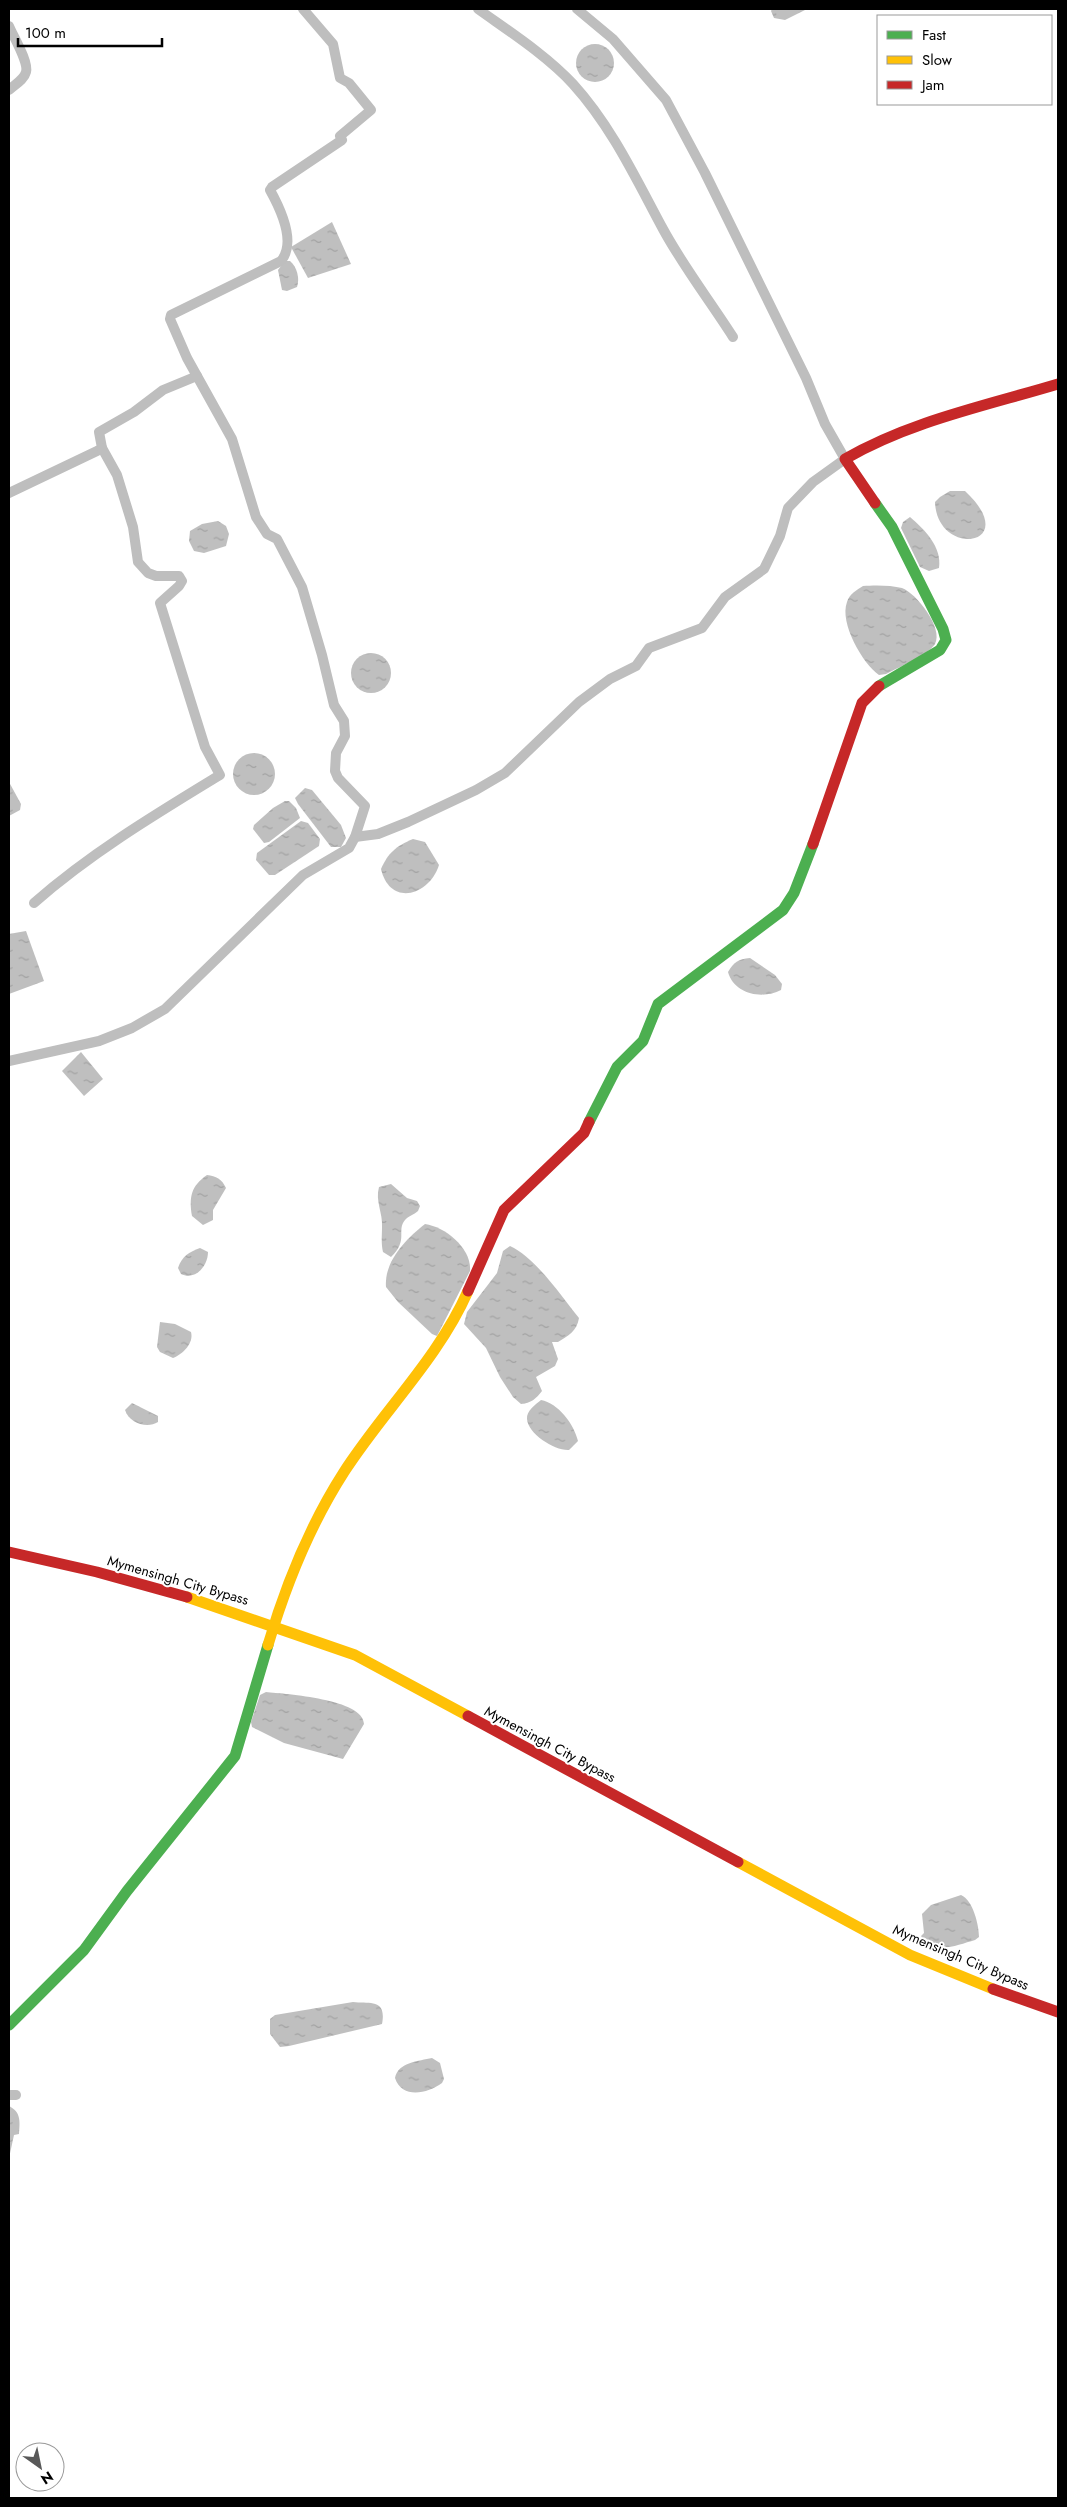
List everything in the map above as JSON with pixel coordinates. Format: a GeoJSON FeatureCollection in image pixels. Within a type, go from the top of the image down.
{"type":"FeatureCollection","features":[{"type":"Feature","properties":{"kind":"main road"},"geometry":{"type":"LineString","coordinates":[[9,2025],[84,1950],[127,1891],[235,1756],[274,1624],[287,1587],[314,1523],[344,1472],[394,1402],[438,1348],[455,1321],[504,1210],[584,1133],[617,1067],[643,1041],[658,1004],[783,910],[798,884],[862,703],[876,688],[940,650],[946,640],[943,629],[892,527],[845,459],[866,446],[946,416],[1058,384]]}},
{"type":"Feature","properties":{"kind":"main road","name":"Mymensingh City Bypass"},"geometry":{"type":"LineString","coordinates":[[9,1552],[55,1561],[274,1624],[355,1655],[910,1955],[1012,1997],[1058,2012]]}},
{"type":"Feature","properties":{"kind":"street"},"geometry":{"type":"LineString","coordinates":[[9,1061],[99,1041],[132,1028],[157,1015],[180,996],[303,875],[316,865],[339,855],[349,848],[366,806],[338,778],[335,771],[336,754],[345,736],[344,721],[334,705],[302,587],[277,540],[267,534],[256,517],[232,439],[170,320],[171,315],[281,261],[285,256],[288,234],[270,190],[342,140],[340,136],[371,110],[349,83],[340,78],[333,44],[303,9]]}},
{"type":"Feature","properties":{"kind":"street"},"geometry":{"type":"LineString","coordinates":[[355,837],[378,834],[476,790],[504,773],[579,702],[610,679],[636,666],[649,648],[702,628],[725,597],[764,569],[780,536],[788,508],[813,482],[845,459],[825,424],[806,378],[705,173],[666,100],[614,39],[581,10]]}},
{"type":"Feature","properties":{"kind":"street"},"geometry":{"type":"LineString","coordinates":[[9,26],[24,60],[26,73],[9,90]]}},
{"type":"Feature","properties":{"kind":"street"},"geometry":{"type":"LineString","coordinates":[[34,903],[62,878],[157,813],[220,775],[205,747],[160,603],[182,581],[179,576],[156,576],[148,573],[138,562],[133,528],[117,475],[102,448],[99,432],[134,412],[163,390],[198,376]]}},
{"type":"Feature","properties":{"kind":"street"},"geometry":{"type":"LineString","coordinates":[[9,493],[102,448]]}},
{"type":"Feature","properties":{"kind":"water"},"geometry":{"type":"Polygon","coordinates":[[[772,9],[807,9],[785,20],[774,18],[772,9]]]}},
{"type":"Feature","properties":{"kind":"water"},"geometry":{"type":"Polygon","coordinates":[[[595,44],[608,50],[614,63],[608,76],[595,82],[582,76],[576,63],[582,50],[595,44]]]}},
{"type":"Feature","properties":{"kind":"water"},"geometry":{"type":"Polygon","coordinates":[[[332,222],[351,264],[308,278],[291,247],[332,222]]]}},
{"type":"Feature","properties":{"kind":"water"},"geometry":{"type":"Polygon","coordinates":[[[285,261],[292,263],[298,276],[297,287],[287,291],[282,290],[278,270],[285,261]]]}},
{"type":"Feature","properties":{"kind":"water"},"geometry":{"type":"Polygon","coordinates":[[[950,491],[965,491],[981,510],[985,524],[982,534],[973,538],[961,538],[949,532],[939,520],[935,502],[950,491]]]}},
{"type":"Feature","properties":{"kind":"water"},"geometry":{"type":"Polygon","coordinates":[[[910,517],[927,533],[935,546],[938,553],[939,568],[929,571],[920,567],[901,528],[903,522],[910,517]]]}},
{"type":"Feature","properties":{"kind":"water"},"geometry":{"type":"Polygon","coordinates":[[[218,521],[226,526],[229,534],[226,546],[204,553],[194,551],[189,541],[190,531],[202,524],[218,521]]]}},
{"type":"Feature","properties":{"kind":"water"},"geometry":{"type":"Polygon","coordinates":[[[863,586],[893,586],[908,591],[921,604],[932,621],[936,629],[937,637],[935,644],[913,660],[886,674],[879,675],[860,653],[846,621],[845,611],[848,599],[863,586]]]}},
{"type":"Feature","properties":{"kind":"water"},"geometry":{"type":"Polygon","coordinates":[[[375,653],[382,656],[388,662],[391,673],[390,681],[382,690],[375,693],[367,693],[360,690],[352,681],[351,669],[354,662],[363,654],[375,653]]]}},
{"type":"Feature","properties":{"kind":"water"},"geometry":{"type":"Polygon","coordinates":[[[254,753],[269,759],[275,774],[269,789],[254,795],[239,789],[233,774],[239,759],[254,753]]]}},
{"type":"Feature","properties":{"kind":"water"},"geometry":{"type":"Polygon","coordinates":[[[9,782],[21,804],[20,810],[9,816],[9,782]]]}},
{"type":"Feature","properties":{"kind":"water"},"geometry":{"type":"Polygon","coordinates":[[[305,788],[312,790],[341,825],[346,838],[341,847],[331,847],[298,804],[295,798],[305,788]]]}},
{"type":"Feature","properties":{"kind":"water"},"geometry":{"type":"Polygon","coordinates":[[[285,801],[289,801],[296,808],[300,818],[269,842],[264,843],[253,829],[254,825],[273,808],[285,801]]]}},
{"type":"Feature","properties":{"kind":"water"},"geometry":{"type":"Polygon","coordinates":[[[301,821],[308,823],[320,839],[319,846],[275,875],[269,875],[256,860],[257,853],[301,821]]]}},
{"type":"Feature","properties":{"kind":"water"},"geometry":{"type":"Polygon","coordinates":[[[413,839],[425,842],[439,865],[434,876],[419,890],[401,893],[392,889],[381,869],[393,851],[413,839]]]}},
{"type":"Feature","properties":{"kind":"water"},"geometry":{"type":"Polygon","coordinates":[[[26,931],[44,981],[9,994],[9,934],[26,931]]]}},
{"type":"Feature","properties":{"kind":"water"},"geometry":{"type":"Polygon","coordinates":[[[750,958],[775,975],[782,984],[781,990],[774,993],[757,994],[742,990],[736,986],[728,972],[737,962],[750,958]]]}},
{"type":"Feature","properties":{"kind":"water"},"geometry":{"type":"Polygon","coordinates":[[[81,1052],[103,1079],[84,1096],[62,1071],[81,1052]]]}},
{"type":"Feature","properties":{"kind":"water"},"geometry":{"type":"Polygon","coordinates":[[[207,1175],[218,1178],[226,1188],[213,1210],[213,1220],[203,1225],[192,1216],[191,1198],[197,1183],[207,1175]]]}},
{"type":"Feature","properties":{"kind":"water"},"geometry":{"type":"Polygon","coordinates":[[[391,1184],[407,1198],[417,1201],[420,1206],[418,1211],[406,1219],[403,1224],[400,1246],[391,1257],[383,1252],[378,1192],[379,1187],[391,1184]]]}},
{"type":"Feature","properties":{"kind":"water"},"geometry":{"type":"Polygon","coordinates":[[[425,1224],[449,1234],[456,1240],[467,1255],[470,1263],[470,1271],[437,1336],[432,1334],[398,1302],[386,1287],[386,1277],[392,1260],[404,1244],[425,1224]]]}},
{"type":"Feature","properties":{"kind":"water"},"geometry":{"type":"Polygon","coordinates":[[[510,1246],[519,1251],[538,1268],[579,1318],[572,1333],[558,1342],[552,1342],[558,1359],[555,1366],[536,1377],[542,1391],[533,1400],[521,1404],[513,1397],[500,1377],[486,1348],[464,1324],[467,1312],[497,1273],[503,1251],[510,1246]]]}},
{"type":"Feature","properties":{"kind":"water"},"geometry":{"type":"Polygon","coordinates":[[[200,1248],[208,1252],[203,1267],[196,1274],[186,1276],[181,1274],[178,1268],[184,1257],[200,1248]]]}},
{"type":"Feature","properties":{"kind":"water"},"geometry":{"type":"Polygon","coordinates":[[[160,1322],[175,1324],[191,1332],[191,1340],[187,1348],[173,1358],[160,1352],[157,1347],[160,1322]]]}},
{"type":"Feature","properties":{"kind":"water"},"geometry":{"type":"Polygon","coordinates":[[[541,1400],[559,1410],[573,1428],[578,1441],[569,1450],[563,1450],[550,1445],[537,1436],[529,1425],[528,1413],[541,1400]]]}},
{"type":"Feature","properties":{"kind":"water"},"geometry":{"type":"Polygon","coordinates":[[[132,1403],[158,1416],[158,1422],[144,1425],[134,1421],[127,1415],[125,1410],[132,1403]]]}},
{"type":"Feature","properties":{"kind":"water"},"geometry":{"type":"Polygon","coordinates":[[[266,1692],[306,1696],[338,1703],[352,1709],[361,1716],[364,1724],[343,1759],[284,1743],[252,1727],[251,1722],[260,1695],[266,1692]]]}},
{"type":"Feature","properties":{"kind":"water"},"geometry":{"type":"Polygon","coordinates":[[[961,1895],[972,1907],[978,1926],[979,1937],[975,1940],[953,1946],[932,1946],[921,1936],[924,1933],[922,1914],[931,1905],[961,1895]]]}},
{"type":"Feature","properties":{"kind":"water"},"geometry":{"type":"Polygon","coordinates":[[[353,2002],[371,2003],[379,2006],[383,2016],[382,2024],[280,2047],[270,2034],[270,2019],[275,2015],[353,2002]]]}},
{"type":"Feature","properties":{"kind":"water"},"geometry":{"type":"Polygon","coordinates":[[[432,2058],[440,2063],[444,2079],[442,2083],[422,2092],[409,2092],[398,2085],[395,2078],[400,2069],[405,2065],[432,2058]]]}},
{"type":"Feature","properties":{"kind":"water"},"geometry":{"type":"Polygon","coordinates":[[[9,2106],[18,2114],[20,2125],[19,2134],[14,2135],[9,2158],[9,2106]]]}},
{"type":"Feature","properties":{"kind":"waterway"},"geometry":{"type":"LineString","coordinates":[[478,9],[551,63],[573,84],[587,101],[623,154],[679,256],[733,337]]}},
{"type":"Feature","properties":{"kind":"traffic: fast"},"geometry":{"type":"LineString","coordinates":[[875,503],[892,527],[943,629],[946,640],[940,650],[879,686]]}},
{"type":"Feature","properties":{"kind":"traffic: fast"},"geometry":{"type":"LineString","coordinates":[[589,1122],[617,1067],[643,1041],[658,1004],[783,910],[794,893],[813,844]]}},
{"type":"Feature","properties":{"kind":"traffic: fast"},"geometry":{"type":"LineString","coordinates":[[9,2025],[84,1950],[127,1891],[235,1756],[268,1645]]}},
{"type":"Feature","properties":{"kind":"traffic: slow"},"geometry":{"type":"LineString","coordinates":[[268,1645],[291,1577],[320,1513],[360,1449],[442,1339],[468,1291]]}},
{"type":"Feature","properties":{"kind":"traffic: slow"},"geometry":{"type":"LineString","coordinates":[[187,1597],[355,1655],[468,1716]]}},
{"type":"Feature","properties":{"kind":"traffic: slow"},"geometry":{"type":"LineString","coordinates":[[738,1862],[910,1955],[993,1989]]}},
{"type":"Feature","properties":{"kind":"traffic: jam"},"geometry":{"type":"LineString","coordinates":[[875,503],[845,459],[896,434],[922,424],[1058,384]]}},
{"type":"Feature","properties":{"kind":"traffic: jam"},"geometry":{"type":"LineString","coordinates":[[813,844],[862,703],[879,686]]}},
{"type":"Feature","properties":{"kind":"traffic: jam"},"geometry":{"type":"LineString","coordinates":[[468,1291],[504,1210],[584,1133],[589,1122]]}},
{"type":"Feature","properties":{"kind":"traffic: jam"},"geometry":{"type":"LineString","coordinates":[[9,1552],[97,1572],[187,1597]]}},
{"type":"Feature","properties":{"kind":"traffic: jam"},"geometry":{"type":"LineString","coordinates":[[468,1716],[738,1862]]}},
{"type":"Feature","properties":{"kind":"traffic: jam"},"geometry":{"type":"LineString","coordinates":[[993,1989],[1058,2012]]}}]}
